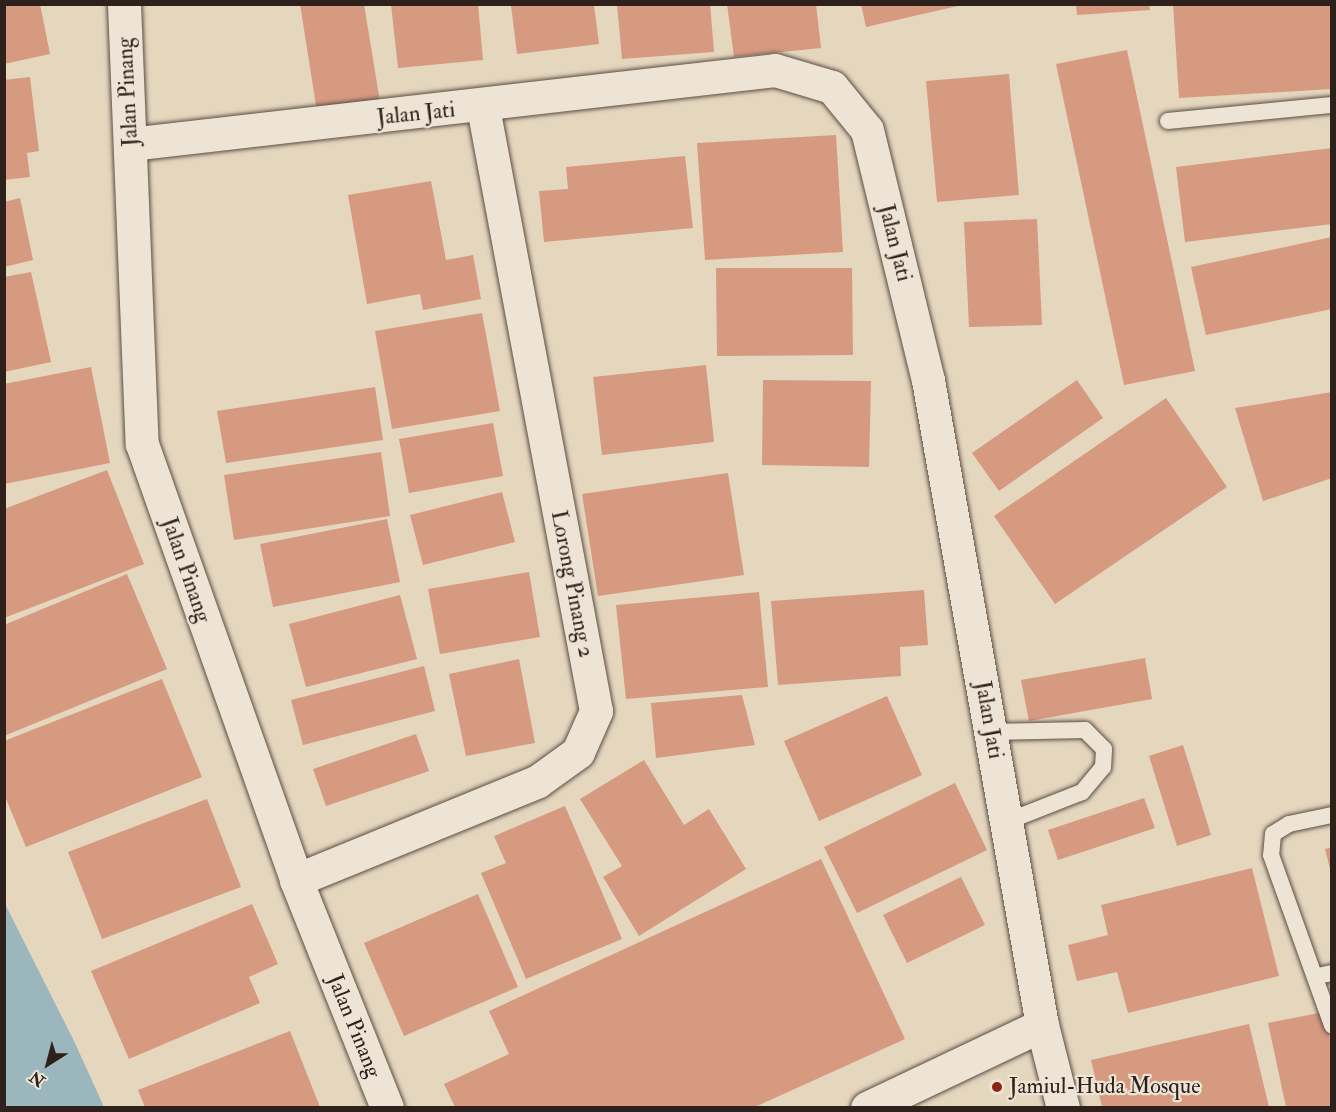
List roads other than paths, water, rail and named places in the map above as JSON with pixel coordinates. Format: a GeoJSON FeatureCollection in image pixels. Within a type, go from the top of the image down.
{"type":"FeatureCollection","features":[{"type":"Feature","properties":{"kind":"street","name":"Jalan Pinang"},"geometry":{"type":"LineString","coordinates":[[124,4],[142,444],[296,880],[387,1107]]}},
{"type":"Feature","properties":{"kind":"street","name":"Jalan Jati"},"geometry":{"type":"LineString","coordinates":[[130,144],[483,107],[774,70],[832,87],[867,130],[928,380],[1042,1025],[1063,1107]]}},
{"type":"Feature","properties":{"kind":"street","name":"Lorong Pinang 2"},"geometry":{"type":"LineString","coordinates":[[296,880],[538,781],[578,752],[596,711],[483,107]]}},
{"type":"Feature","properties":{"kind":"street"},"geometry":{"type":"LineString","coordinates":[[867,1107],[1042,1025]]}},
{"type":"Feature","properties":{"kind":"lane"},"geometry":{"type":"LineString","coordinates":[[1168,121],[1332,105]]}},
{"type":"Feature","properties":{"kind":"lane"},"geometry":{"type":"LineString","coordinates":[[991,732],[1085,730],[1104,749],[1103,767],[1082,792],[1006,822]]}},
{"type":"Feature","properties":{"kind":"lane"},"geometry":{"type":"LineString","coordinates":[[1332,815],[1289,824],[1272,834],[1271,855],[1324,974],[1332,1025]]}},
{"type":"Feature","properties":{"kind":"water"},"geometry":{"type":"Polygon","coordinates":[[[5,904],[74,1041],[104,1107],[5,1107],[5,904]]]}},
{"type":"Feature","properties":{"kind":"place","name":"Jamiul-Huda Mosque"},"geometry":{"type":"Point","coordinates":[997,1087]}}]}
